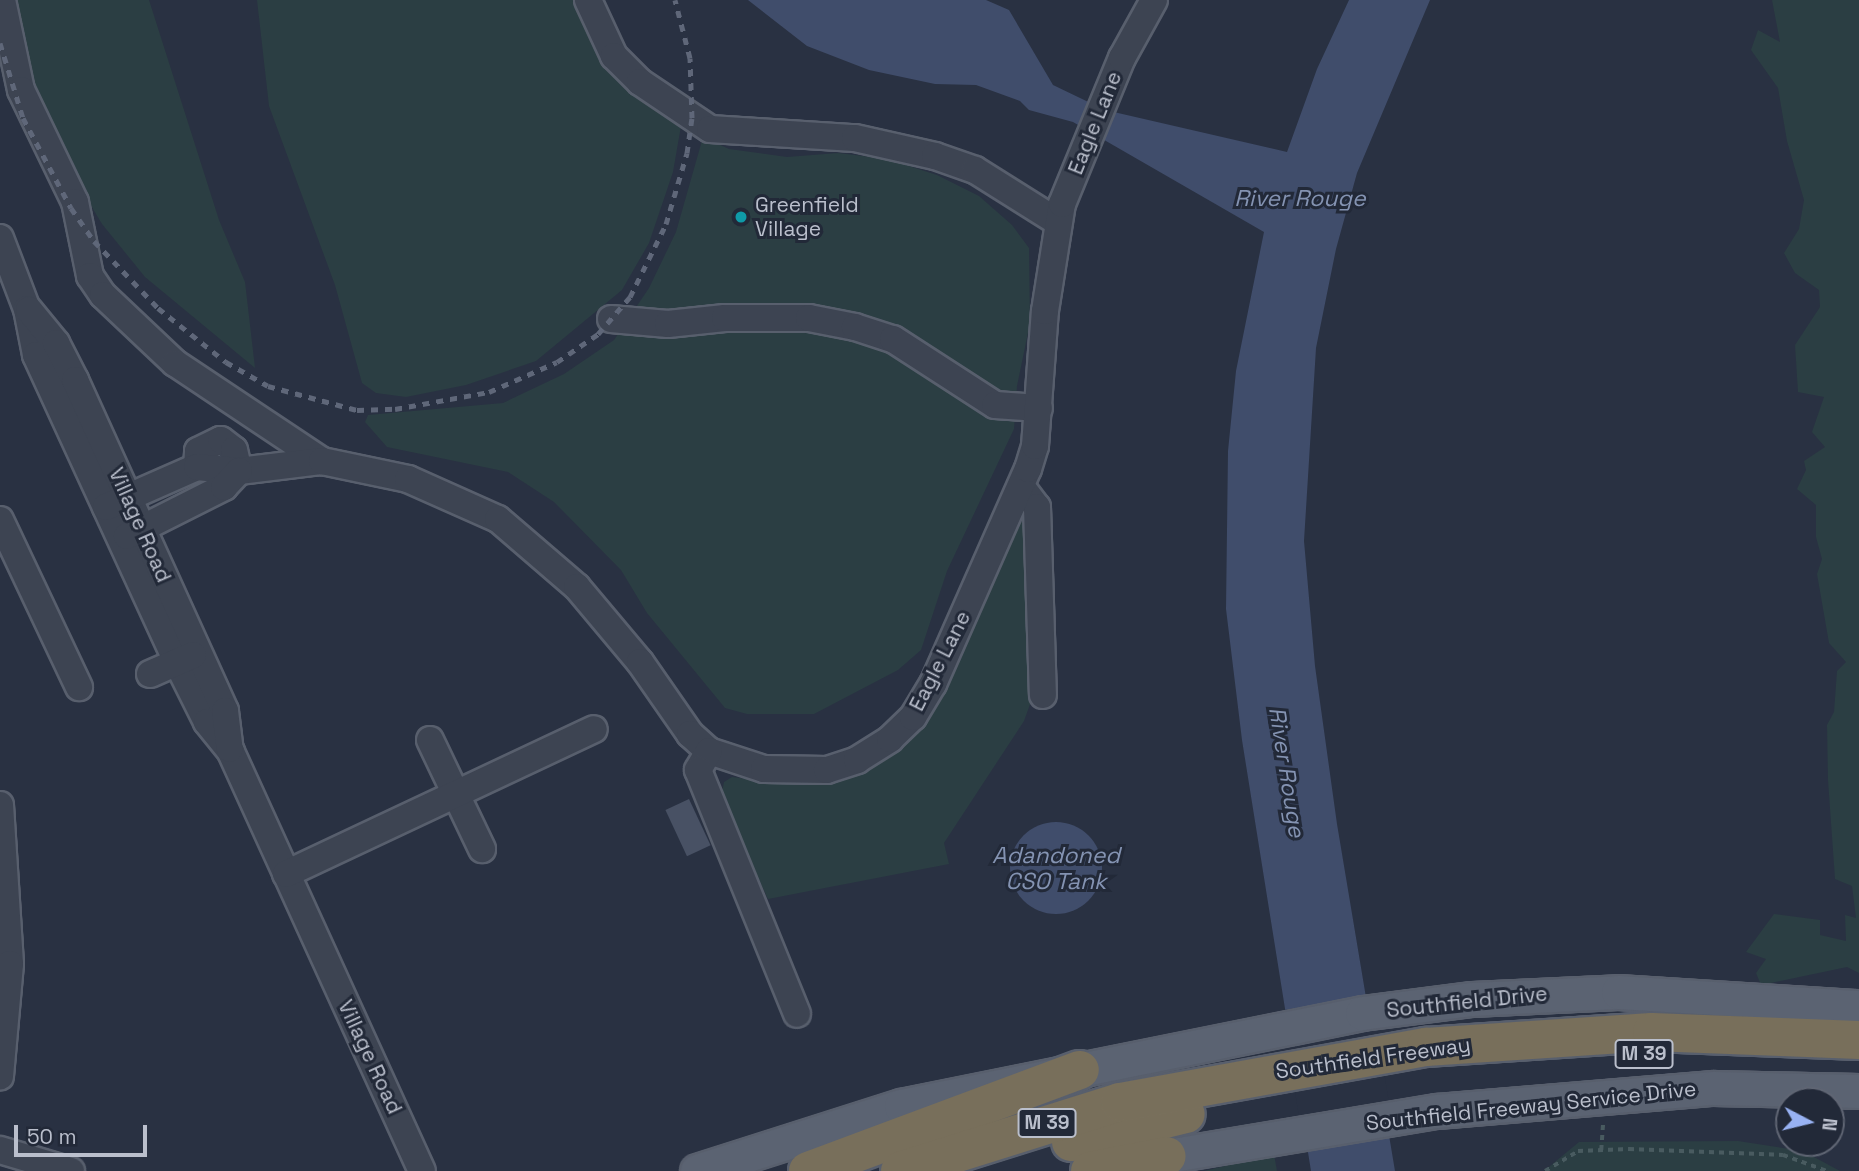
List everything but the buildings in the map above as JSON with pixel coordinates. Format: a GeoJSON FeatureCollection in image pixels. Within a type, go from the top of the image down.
{"type":"FeatureCollection","features":[{"type":"Feature","properties":{"kind":"highway","name":"Southfield Freeway"},"geometry":{"type":"LineString","coordinates":[[900,1171],[1120,1102],[1201,1097],[1428,1059],[1652,1032],[1859,1040]]}},
{"type":"Feature","properties":{"kind":"highway","name":"Southfield Freeway"},"geometry":{"type":"LineString","coordinates":[[1428,1059],[1628,1054],[1859,1060]]}},
{"type":"Feature","properties":{"kind":"highway"},"geometry":{"type":"LineString","coordinates":[[808,1171],[1080,1070]]}},
{"type":"Feature","properties":{"kind":"highway","name":"Southfield Freeway"},"geometry":{"type":"LineString","coordinates":[[976,1171],[1201,1097]]}},
{"type":"Feature","properties":{"kind":"highway"},"geometry":{"type":"LineString","coordinates":[[1090,1171],[1167,1156]]}},
{"type":"Feature","properties":{"kind":"main road","name":"Southfield Drive"},"geometry":{"type":"LineString","coordinates":[[697,1171],[901,1106],[1080,1070],[1196,1043],[1419,1006],[1618,992],[1859,1007]]}},
{"type":"Feature","properties":{"kind":"main road","name":"Southfield Freeway Service Drive"},"geometry":{"type":"LineString","coordinates":[[1124,1171],[1167,1156],[1437,1111],[1713,1088],[1859,1090]]}},
{"type":"Feature","properties":{"kind":"street"},"geometry":{"type":"LineString","coordinates":[[2,0],[21,90],[75,202],[90,276],[103,295],[166,356],[322,461]]}},
{"type":"Feature","properties":{"kind":"street"},"geometry":{"type":"LineString","coordinates":[[588,0],[614,56],[649,89],[710,130],[855,138],[935,156],[975,170],[1060,213]]}},
{"type":"Feature","properties":{"kind":"street","name":"Eagle Lane"},"geometry":{"type":"LineString","coordinates":[[116,502],[197,467],[239,471],[322,461],[408,479],[498,519],[577,587],[640,662],[690,734],[709,751],[764,769],[827,770],[857,760],[890,739],[913,717],[933,684],[1021,486],[1035,446],[1045,311],[1060,213],[1122,58],[1154,0]]}},
{"type":"Feature","properties":{"kind":"street","name":"Village Road"},"geometry":{"type":"LineString","coordinates":[[0,238],[27,309],[56,343],[116,502],[187,657],[225,711],[231,752],[422,1171]]}},
{"type":"Feature","properties":{"kind":"street"},"geometry":{"type":"LineString","coordinates":[[611,319],[668,324],[724,318],[809,318],[855,327],[893,339],[995,405],[1039,408]]}},
{"type":"Feature","properties":{"kind":"street"},"geometry":{"type":"LineString","coordinates":[[131,534],[224,487],[239,471]]}},
{"type":"Feature","properties":{"kind":"street"},"geometry":{"type":"LineString","coordinates":[[1021,486],[1037,507],[1043,695]]}},
{"type":"Feature","properties":{"kind":"street"},"geometry":{"type":"LineString","coordinates":[[0,520],[79,687]]}},
{"type":"Feature","properties":{"kind":"street"},"geometry":{"type":"LineString","coordinates":[[150,674],[187,657]]}},
{"type":"Feature","properties":{"kind":"street"},"geometry":{"type":"LineString","coordinates":[[286,874],[594,729]]}},
{"type":"Feature","properties":{"kind":"street"},"geometry":{"type":"LineString","coordinates":[[430,740],[482,849]]}},
{"type":"Feature","properties":{"kind":"street"},"geometry":{"type":"LineString","coordinates":[[709,751],[698,770],[797,1014]]}},
{"type":"Feature","properties":{"kind":"street"},"geometry":{"type":"LineString","coordinates":[[0,805],[10,964],[0,1077]]}},
{"type":"Feature","properties":{"kind":"street"},"geometry":{"type":"LineString","coordinates":[[0,1150],[71,1171]]}},
{"type":"Feature","properties":{"kind":"path"},"geometry":{"type":"LineString","coordinates":[[1545,1171],[1578,1151],[1629,1149],[1783,1155],[1827,1171]]}},
{"type":"Feature","properties":{"kind":"green space"},"geometry":{"type":"Polygon","coordinates":[[[11,0],[149,0],[219,220],[245,282],[255,368],[145,277],[102,224],[66,164],[36,97],[11,0]]]}},
{"type":"Feature","properties":{"kind":"green space"},"geometry":{"type":"Polygon","coordinates":[[[257,0],[582,0],[630,86],[681,126],[673,172],[649,243],[622,290],[536,361],[466,385],[406,397],[376,393],[362,383],[335,285],[269,106],[257,0]]]}},
{"type":"Feature","properties":{"kind":"green space"},"geometry":{"type":"Polygon","coordinates":[[[1772,0],[1859,0],[1859,973],[1847,967],[1761,985],[1756,973],[1766,959],[1746,952],[1774,914],[1820,920],[1820,935],[1846,941],[1845,915],[1856,918],[1852,886],[1835,879],[1828,780],[1827,725],[1834,712],[1837,671],[1846,662],[1829,643],[1817,574],[1822,559],[1816,537],[1816,505],[1797,489],[1806,470],[1804,461],[1825,447],[1812,432],[1824,397],[1798,392],[1795,345],[1820,307],[1819,290],[1795,273],[1784,253],[1799,229],[1804,200],[1787,141],[1778,88],[1751,50],[1758,30],[1780,42],[1772,0]]]}},
{"type":"Feature","properties":{"kind":"green space"},"geometry":{"type":"Polygon","coordinates":[[[703,137],[729,149],[787,157],[838,153],[887,159],[937,175],[979,196],[1012,225],[1029,248],[1030,323],[1017,386],[1014,429],[947,571],[921,650],[898,670],[814,714],[747,714],[725,708],[647,613],[621,570],[554,502],[508,472],[387,447],[365,422],[368,415],[503,403],[564,374],[614,340],[649,288],[676,232],[703,137]]]}},
{"type":"Feature","properties":{"kind":"green space"},"geometry":{"type":"Polygon","coordinates":[[[1028,520],[1033,696],[1024,721],[944,843],[949,864],[768,899],[721,798],[724,782],[732,777],[775,782],[830,778],[874,761],[1016,523],[1028,520]]]}},
{"type":"Feature","properties":{"kind":"green space"},"geometry":{"type":"Polygon","coordinates":[[[1738,1141],[1775,1147],[1775,1157],[1814,1157],[1840,1171],[1544,1171],[1579,1142],[1738,1141]]]}},
{"type":"Feature","properties":{"kind":"green space"},"geometry":{"type":"Polygon","coordinates":[[[1274,1154],[1277,1171],[1204,1171],[1274,1154]]]}},
{"type":"Feature","properties":{"kind":"water","name":"River Rouge"},"geometry":{"type":"Polygon","coordinates":[[[748,0],[986,0],[1009,10],[1053,85],[1105,110],[1287,152],[1317,69],[1349,0],[1430,0],[1357,173],[1336,249],[1316,348],[1304,541],[1315,666],[1337,824],[1395,1171],[1311,1171],[1242,740],[1226,609],[1228,451],[1236,371],[1264,232],[1073,122],[1029,110],[1020,101],[976,85],[935,84],[869,70],[807,46],[748,0]]]}},
{"type":"Feature","properties":{"kind":"water","name":"Adandoned CSO Tank"},"geometry":{"type":"Polygon","coordinates":[[[1056,822],[1074,826],[1089,835],[1098,850],[1102,868],[1098,886],[1089,901],[1074,910],[1056,914],[1038,910],[1023,901],[1014,886],[1010,868],[1014,850],[1023,835],[1038,826],[1056,822]]]}},
{"type":"Feature","properties":{"kind":"pier"},"geometry":{"type":"Polygon","coordinates":[[[1372,996],[1394,1134],[1304,1149],[1282,1010],[1372,996]]]}},
{"type":"Feature","properties":{"kind":"railway"},"geometry":{"type":"LineString","coordinates":[[0,43],[23,118],[71,208],[94,241],[158,308],[226,362],[268,386],[357,410],[395,409],[489,392],[557,362],[598,334],[630,297],[666,224],[687,153],[692,118],[690,58],[675,0]]}},
{"type":"Feature","properties":{"kind":"place","name":"Greenfield Village"},"geometry":{"type":"Point","coordinates":[741,217]}}]}
